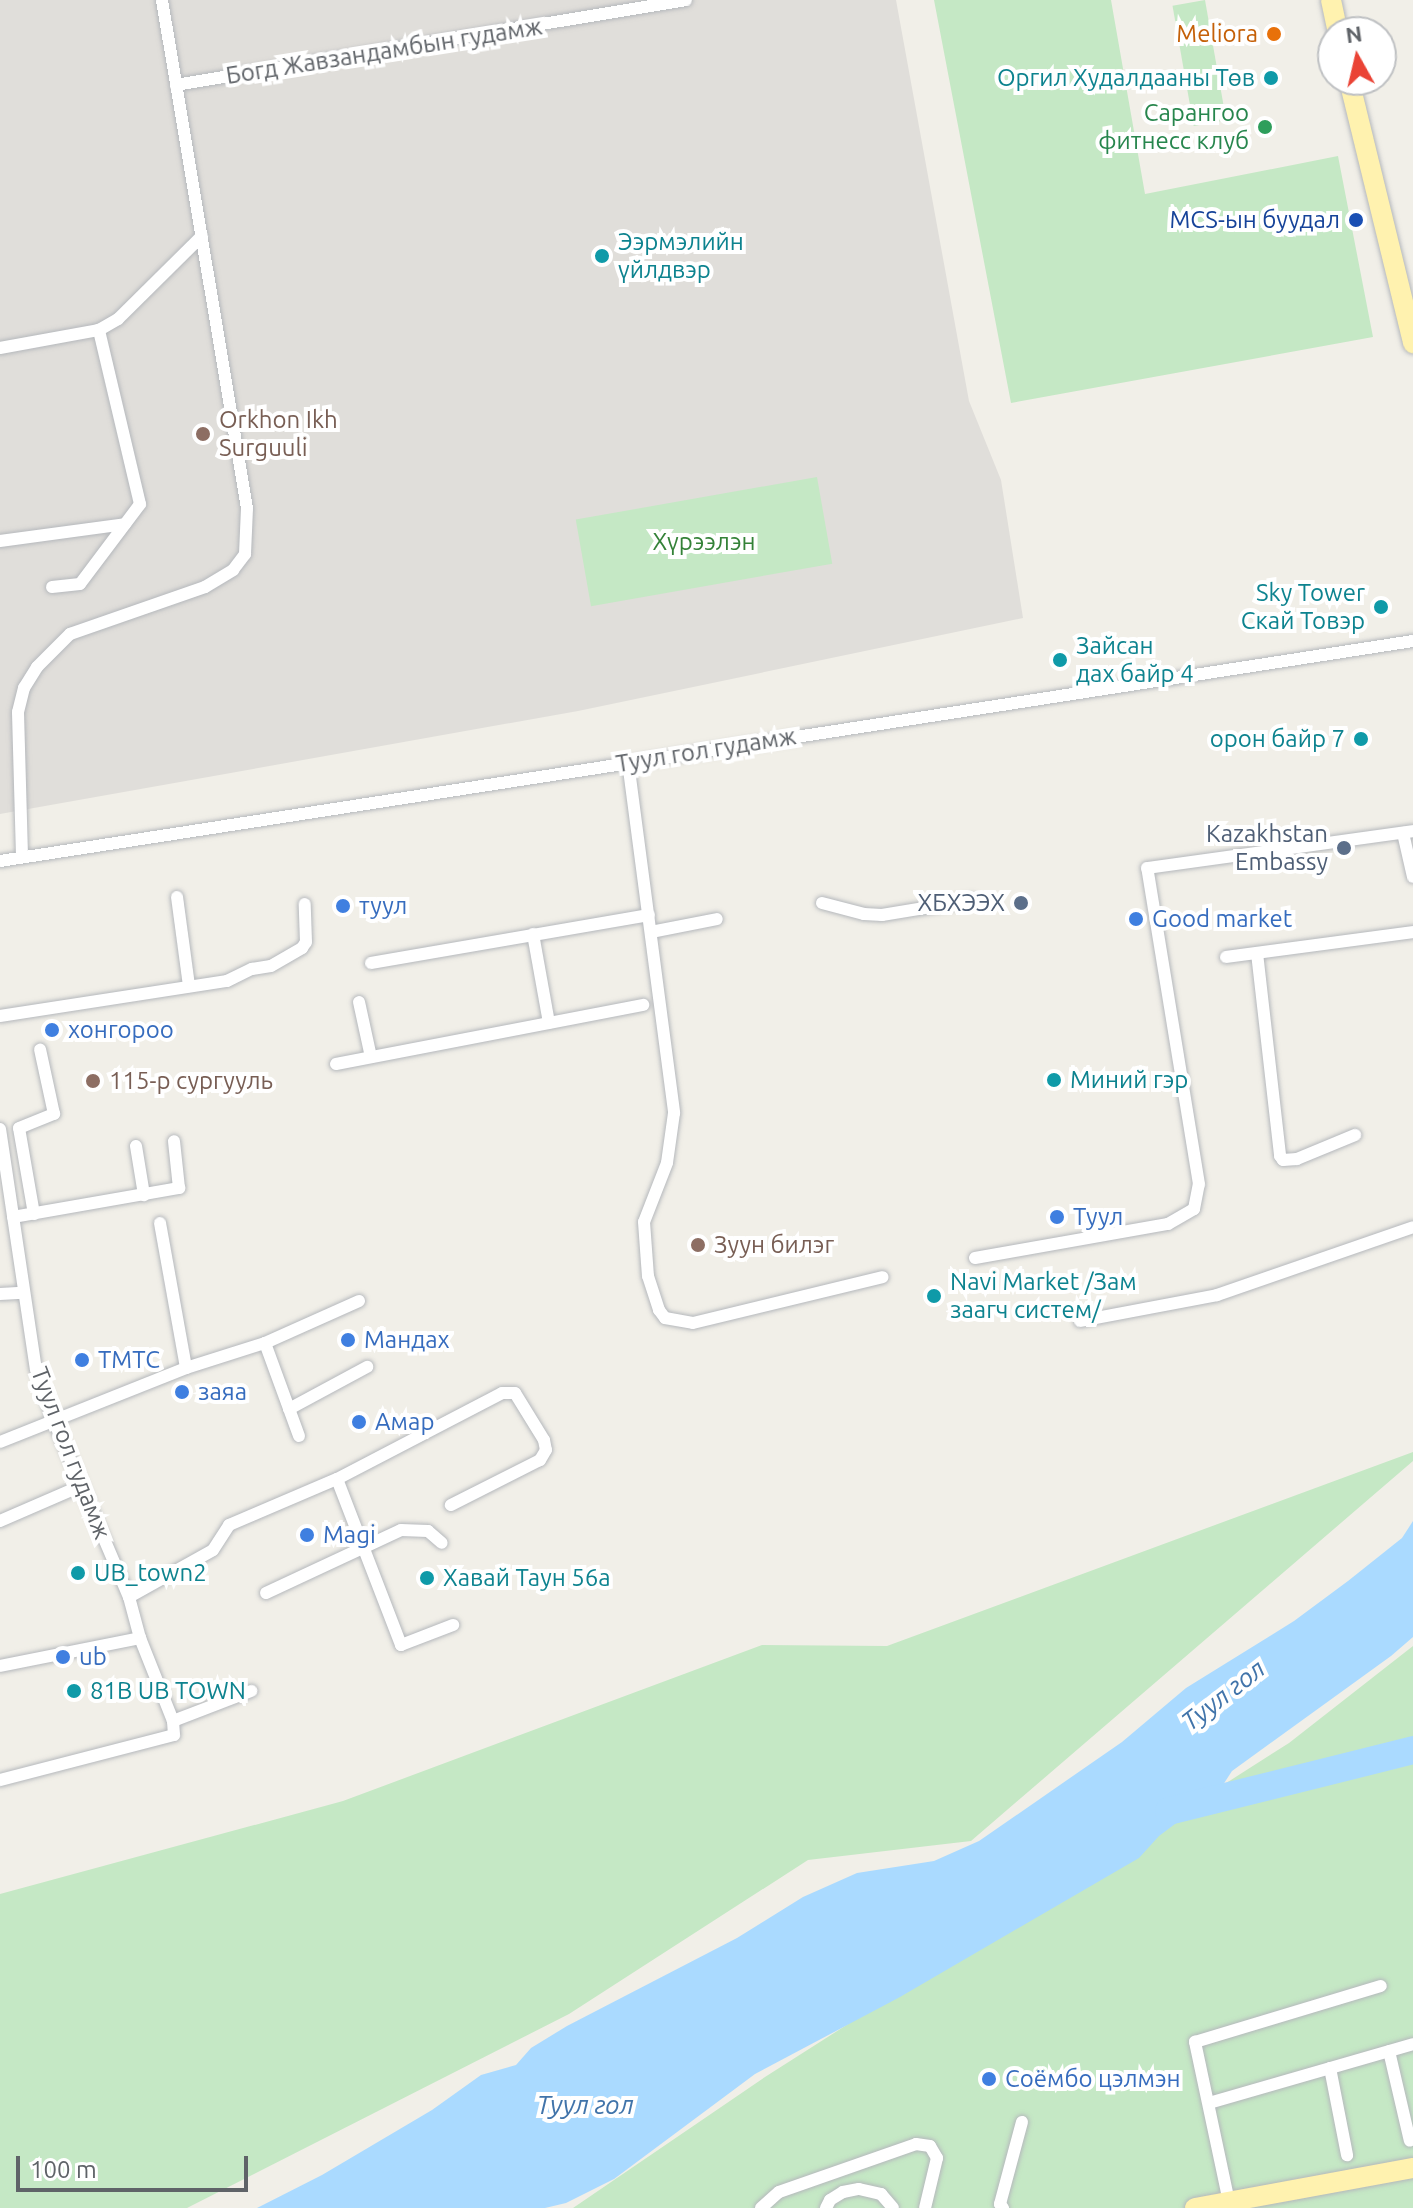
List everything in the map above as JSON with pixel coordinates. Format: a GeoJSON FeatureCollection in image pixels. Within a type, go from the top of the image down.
{"type":"FeatureCollection","features":[{"type":"Feature","properties":{"kind":"main road"},"geometry":{"type":"LineString","coordinates":[[1353,96],[1413,343]]}},
{"type":"Feature","properties":{"kind":"main road"},"geometry":{"type":"LineString","coordinates":[[1195,2208],[1413,2168]]}},
{"type":"Feature","properties":{"kind":"street"},"geometry":{"type":"LineString","coordinates":[[22,856],[18,712],[24,688],[37,667],[70,634],[205,587],[233,570],[245,554],[247,508],[162,0]]}},
{"type":"Feature","properties":{"kind":"street","name":"Богд Жавзандамбын гудамж"},"geometry":{"type":"LineString","coordinates":[[176,85],[686,0]]}},
{"type":"Feature","properties":{"kind":"street"},"geometry":{"type":"LineString","coordinates":[[0,348],[99,330],[118,319],[202,236]]}},
{"type":"Feature","properties":{"kind":"street"},"geometry":{"type":"LineString","coordinates":[[52,587],[80,584],[140,504],[99,330]]}},
{"type":"Feature","properties":{"kind":"street"},"geometry":{"type":"LineString","coordinates":[[0,541],[125,524]]}},
{"type":"Feature","properties":{"kind":"street","name":"Туул гол гудамж"},"geometry":{"type":"LineString","coordinates":[[0,861],[1413,641]]}},
{"type":"Feature","properties":{"kind":"street"},"geometry":{"type":"LineString","coordinates":[[628,762],[674,1113],[667,1163],[644,1222],[648,1276],[659,1310],[665,1318],[693,1323],[883,1277]]}},
{"type":"Feature","properties":{"kind":"street"},"geometry":{"type":"LineString","coordinates":[[975,1258],[1168,1224],[1194,1209],[1199,1184],[1147,868],[1408,832],[1413,877]]}},
{"type":"Feature","properties":{"kind":"street"},"geometry":{"type":"LineString","coordinates":[[177,897],[189,986]]}},
{"type":"Feature","properties":{"kind":"street"},"geometry":{"type":"LineString","coordinates":[[822,903],[864,914],[882,915],[973,900]]}},
{"type":"Feature","properties":{"kind":"street"},"geometry":{"type":"LineString","coordinates":[[0,1016],[227,981],[252,969],[271,966],[302,948],[308,934],[305,904]]}},
{"type":"Feature","properties":{"kind":"street"},"geometry":{"type":"LineString","coordinates":[[371,963],[649,915]]}},
{"type":"Feature","properties":{"kind":"street"},"geometry":{"type":"LineString","coordinates":[[651,932],[717,919]]}},
{"type":"Feature","properties":{"kind":"street"},"geometry":{"type":"LineString","coordinates":[[1226,957],[1413,932]]}},
{"type":"Feature","properties":{"kind":"street"},"geometry":{"type":"LineString","coordinates":[[533,934],[549,1023]]}},
{"type":"Feature","properties":{"kind":"street"},"geometry":{"type":"LineString","coordinates":[[1257,953],[1280,1156],[1283,1160],[1297,1159],[1355,1135]]}},
{"type":"Feature","properties":{"kind":"street"},"geometry":{"type":"LineString","coordinates":[[359,1002],[371,1057]]}},
{"type":"Feature","properties":{"kind":"street"},"geometry":{"type":"LineString","coordinates":[[336,1064],[643,1005]]}},
{"type":"Feature","properties":{"kind":"street"},"geometry":{"type":"LineString","coordinates":[[34,1214],[19,1128],[54,1114],[40,1049]]}},
{"type":"Feature","properties":{"kind":"street","name":"Туул гол гудамж"},"geometry":{"type":"LineString","coordinates":[[0,1129],[22,1293],[36,1369],[53,1419],[129,1597],[140,1638],[173,1721]]}},
{"type":"Feature","properties":{"kind":"street"},"geometry":{"type":"LineString","coordinates":[[13,1217],[179,1188],[174,1141]]}},
{"type":"Feature","properties":{"kind":"street"},"geometry":{"type":"LineString","coordinates":[[136,1146],[144,1195]]}},
{"type":"Feature","properties":{"kind":"street"},"geometry":{"type":"LineString","coordinates":[[160,1223],[186,1368]]}},
{"type":"Feature","properties":{"kind":"street"},"geometry":{"type":"LineString","coordinates":[[1080,1321],[1217,1295],[1413,1227]]}},
{"type":"Feature","properties":{"kind":"street"},"geometry":{"type":"LineString","coordinates":[[0,1294],[22,1293]]}},
{"type":"Feature","properties":{"kind":"street"},"geometry":{"type":"LineString","coordinates":[[0,1442],[186,1368],[265,1343],[359,1301]]}},
{"type":"Feature","properties":{"kind":"street"},"geometry":{"type":"LineString","coordinates":[[265,1343],[299,1436]]}},
{"type":"Feature","properties":{"kind":"street"},"geometry":{"type":"LineString","coordinates":[[289,1409],[367,1367]]}},
{"type":"Feature","properties":{"kind":"street"},"geometry":{"type":"LineString","coordinates":[[129,1597],[213,1550],[218,1536],[229,1525],[337,1479],[502,1393],[515,1393],[544,1440],[546,1450],[540,1460],[451,1505]]}},
{"type":"Feature","properties":{"kind":"street"},"geometry":{"type":"LineString","coordinates":[[337,1479],[401,1645],[453,1625]]}},
{"type":"Feature","properties":{"kind":"street"},"geometry":{"type":"LineString","coordinates":[[0,1521],[81,1486]]}},
{"type":"Feature","properties":{"kind":"street"},"geometry":{"type":"LineString","coordinates":[[266,1593],[401,1530],[415,1528],[428,1531],[442,1543]]}},
{"type":"Feature","properties":{"kind":"street"},"geometry":{"type":"LineString","coordinates":[[0,1666],[140,1638]]}},
{"type":"Feature","properties":{"kind":"street"},"geometry":{"type":"LineString","coordinates":[[0,1780],[174,1735],[173,1721],[251,1691]]}},
{"type":"Feature","properties":{"kind":"street"},"geometry":{"type":"LineString","coordinates":[[1229,2202],[1195,2042],[1381,1986]]}},
{"type":"Feature","properties":{"kind":"street"},"geometry":{"type":"LineString","coordinates":[[1209,2103],[1413,2044]]}},
{"type":"Feature","properties":{"kind":"street"},"geometry":{"type":"LineString","coordinates":[[1389,2051],[1410,2141]]}},
{"type":"Feature","properties":{"kind":"street"},"geometry":{"type":"LineString","coordinates":[[1330,2068],[1347,2155]]}},
{"type":"Feature","properties":{"kind":"street"},"geometry":{"type":"LineString","coordinates":[[1003,2208],[1000,2204],[1022,2122]]}},
{"type":"Feature","properties":{"kind":"street"},"geometry":{"type":"LineString","coordinates":[[761,2208],[779,2192],[916,2144],[930,2146],[937,2158],[925,2208]]}},
{"type":"Feature","properties":{"kind":"street"},"geometry":{"type":"LineString","coordinates":[[826,2208],[830,2200],[843,2192],[859,2189],[881,2194],[893,2208]]}},
{"type":"Feature","properties":{"kind":"shaded area"},"geometry":{"type":"Polygon","coordinates":[[[0,0],[896,0],[969,401],[1001,480],[1023,618],[578,711],[0,814],[0,0]]]}},
{"type":"Feature","properties":{"kind":"green space"},"geometry":{"type":"Polygon","coordinates":[[[934,0],[1111,0],[1145,194],[1338,156],[1373,337],[1011,403],[934,0]]]}},
{"type":"Feature","properties":{"kind":"green space"},"geometry":{"type":"Polygon","coordinates":[[[1205,0],[1226,120],[1194,126],[1173,6],[1205,0]]]}},
{"type":"Feature","properties":{"kind":"green space","name":"Хүрээлэн"},"geometry":{"type":"Polygon","coordinates":[[[817,477],[832,564],[591,606],[576,520],[817,477]]]}},
{"type":"Feature","properties":{"kind":"green space"},"geometry":{"type":"Polygon","coordinates":[[[1413,1452],[1413,1461],[971,1841],[808,1860],[569,2014],[187,2208],[0,2208],[0,1894],[343,1801],[762,1645],[887,1646],[1413,1452]]]}},
{"type":"Feature","properties":{"kind":"green space"},"geometry":{"type":"Polygon","coordinates":[[[1413,1646],[1413,2208],[573,2208],[765,2077],[1289,1743],[1413,1646]]]}},
{"type":"Feature","properties":{"kind":"water","name":"Туул гол"},"geometry":{"type":"Polygon","coordinates":[[[1413,1521],[1413,1637],[1391,1656],[1232,1771],[1219,1791],[1159,1836],[1139,1858],[900,1997],[755,2074],[614,2179],[566,2203],[545,2208],[257,2208],[322,2175],[432,2110],[481,2075],[516,2065],[531,2048],[567,2026],[737,1938],[803,1897],[857,1873],[934,1861],[979,1841],[1122,1742],[1186,1688],[1294,1621],[1402,1538],[1413,1521]]]}},
{"type":"Feature","properties":{"kind":"waterway","name":"Туул гол"},"geometry":{"type":"LineString","coordinates":[[1169,1811],[1413,1750]]}},
{"type":"Feature","properties":{"kind":"place","name":"Meliora"},"geometry":{"type":"Point","coordinates":[1274,34]}},
{"type":"Feature","properties":{"kind":"place","name":"Оргил Худалдааны Төв"},"geometry":{"type":"Point","coordinates":[1271,78]}},
{"type":"Feature","properties":{"kind":"place","name":"Сарангоо фитнесс клуб"},"geometry":{"type":"Point","coordinates":[1265,127]}},
{"type":"Feature","properties":{"kind":"place","name":"MCS-ын буудал"},"geometry":{"type":"Point","coordinates":[1356,220]}},
{"type":"Feature","properties":{"kind":"place","name":"Ээрмэлийн үйлдвэр"},"geometry":{"type":"Point","coordinates":[602,256]}},
{"type":"Feature","properties":{"kind":"place","name":"Orkhon Ikh Surguuli"},"geometry":{"type":"Point","coordinates":[203,434]}},
{"type":"Feature","properties":{"kind":"place","name":"Sky Tower Скай Товэр"},"geometry":{"type":"Point","coordinates":[1381,607]}},
{"type":"Feature","properties":{"kind":"place","name":"Зайсан дах байр 4"},"geometry":{"type":"Point","coordinates":[1060,660]}},
{"type":"Feature","properties":{"kind":"place","name":"орон байр 7"},"geometry":{"type":"Point","coordinates":[1361,739]}},
{"type":"Feature","properties":{"kind":"place","name":"Kazakhstan Embassy"},"geometry":{"type":"Point","coordinates":[1344,848]}},
{"type":"Feature","properties":{"kind":"place","name":"ХБХЭЭХ"},"geometry":{"type":"Point","coordinates":[1021,903]}},
{"type":"Feature","properties":{"kind":"place","name":"туул"},"geometry":{"type":"Point","coordinates":[343,906]}},
{"type":"Feature","properties":{"kind":"place","name":"Good market"},"geometry":{"type":"Point","coordinates":[1136,919]}},
{"type":"Feature","properties":{"kind":"place","name":"хонгороо"},"geometry":{"type":"Point","coordinates":[52,1030]}},
{"type":"Feature","properties":{"kind":"place","name":"Миний гэр"},"geometry":{"type":"Point","coordinates":[1054,1080]}},
{"type":"Feature","properties":{"kind":"place","name":"115-р сургууль"},"geometry":{"type":"Point","coordinates":[93,1081]}},
{"type":"Feature","properties":{"kind":"place","name":"Туул"},"geometry":{"type":"Point","coordinates":[1057,1217]}},
{"type":"Feature","properties":{"kind":"place","name":"Зуун билэг"},"geometry":{"type":"Point","coordinates":[698,1245]}},
{"type":"Feature","properties":{"kind":"place","name":"Navi Market /Зам заагч систем/"},"geometry":{"type":"Point","coordinates":[934,1296]}},
{"type":"Feature","properties":{"kind":"place","name":"Мандах"},"geometry":{"type":"Point","coordinates":[348,1340]}},
{"type":"Feature","properties":{"kind":"place","name":"ТМТС"},"geometry":{"type":"Point","coordinates":[82,1360]}},
{"type":"Feature","properties":{"kind":"place","name":"заяа"},"geometry":{"type":"Point","coordinates":[182,1392]}},
{"type":"Feature","properties":{"kind":"place","name":"Амар"},"geometry":{"type":"Point","coordinates":[359,1422]}},
{"type":"Feature","properties":{"kind":"place","name":"Magi"},"geometry":{"type":"Point","coordinates":[307,1535]}},
{"type":"Feature","properties":{"kind":"place","name":"UB_town2"},"geometry":{"type":"Point","coordinates":[78,1573]}},
{"type":"Feature","properties":{"kind":"place","name":"Хавай Таун 56а"},"geometry":{"type":"Point","coordinates":[427,1578]}},
{"type":"Feature","properties":{"kind":"place","name":"ub"},"geometry":{"type":"Point","coordinates":[63,1657]}},
{"type":"Feature","properties":{"kind":"place","name":"81В UB TOWN"},"geometry":{"type":"Point","coordinates":[74,1691]}},
{"type":"Feature","properties":{"kind":"place","name":"Соёмбо цэлмэн"},"geometry":{"type":"Point","coordinates":[989,2079]}}]}
